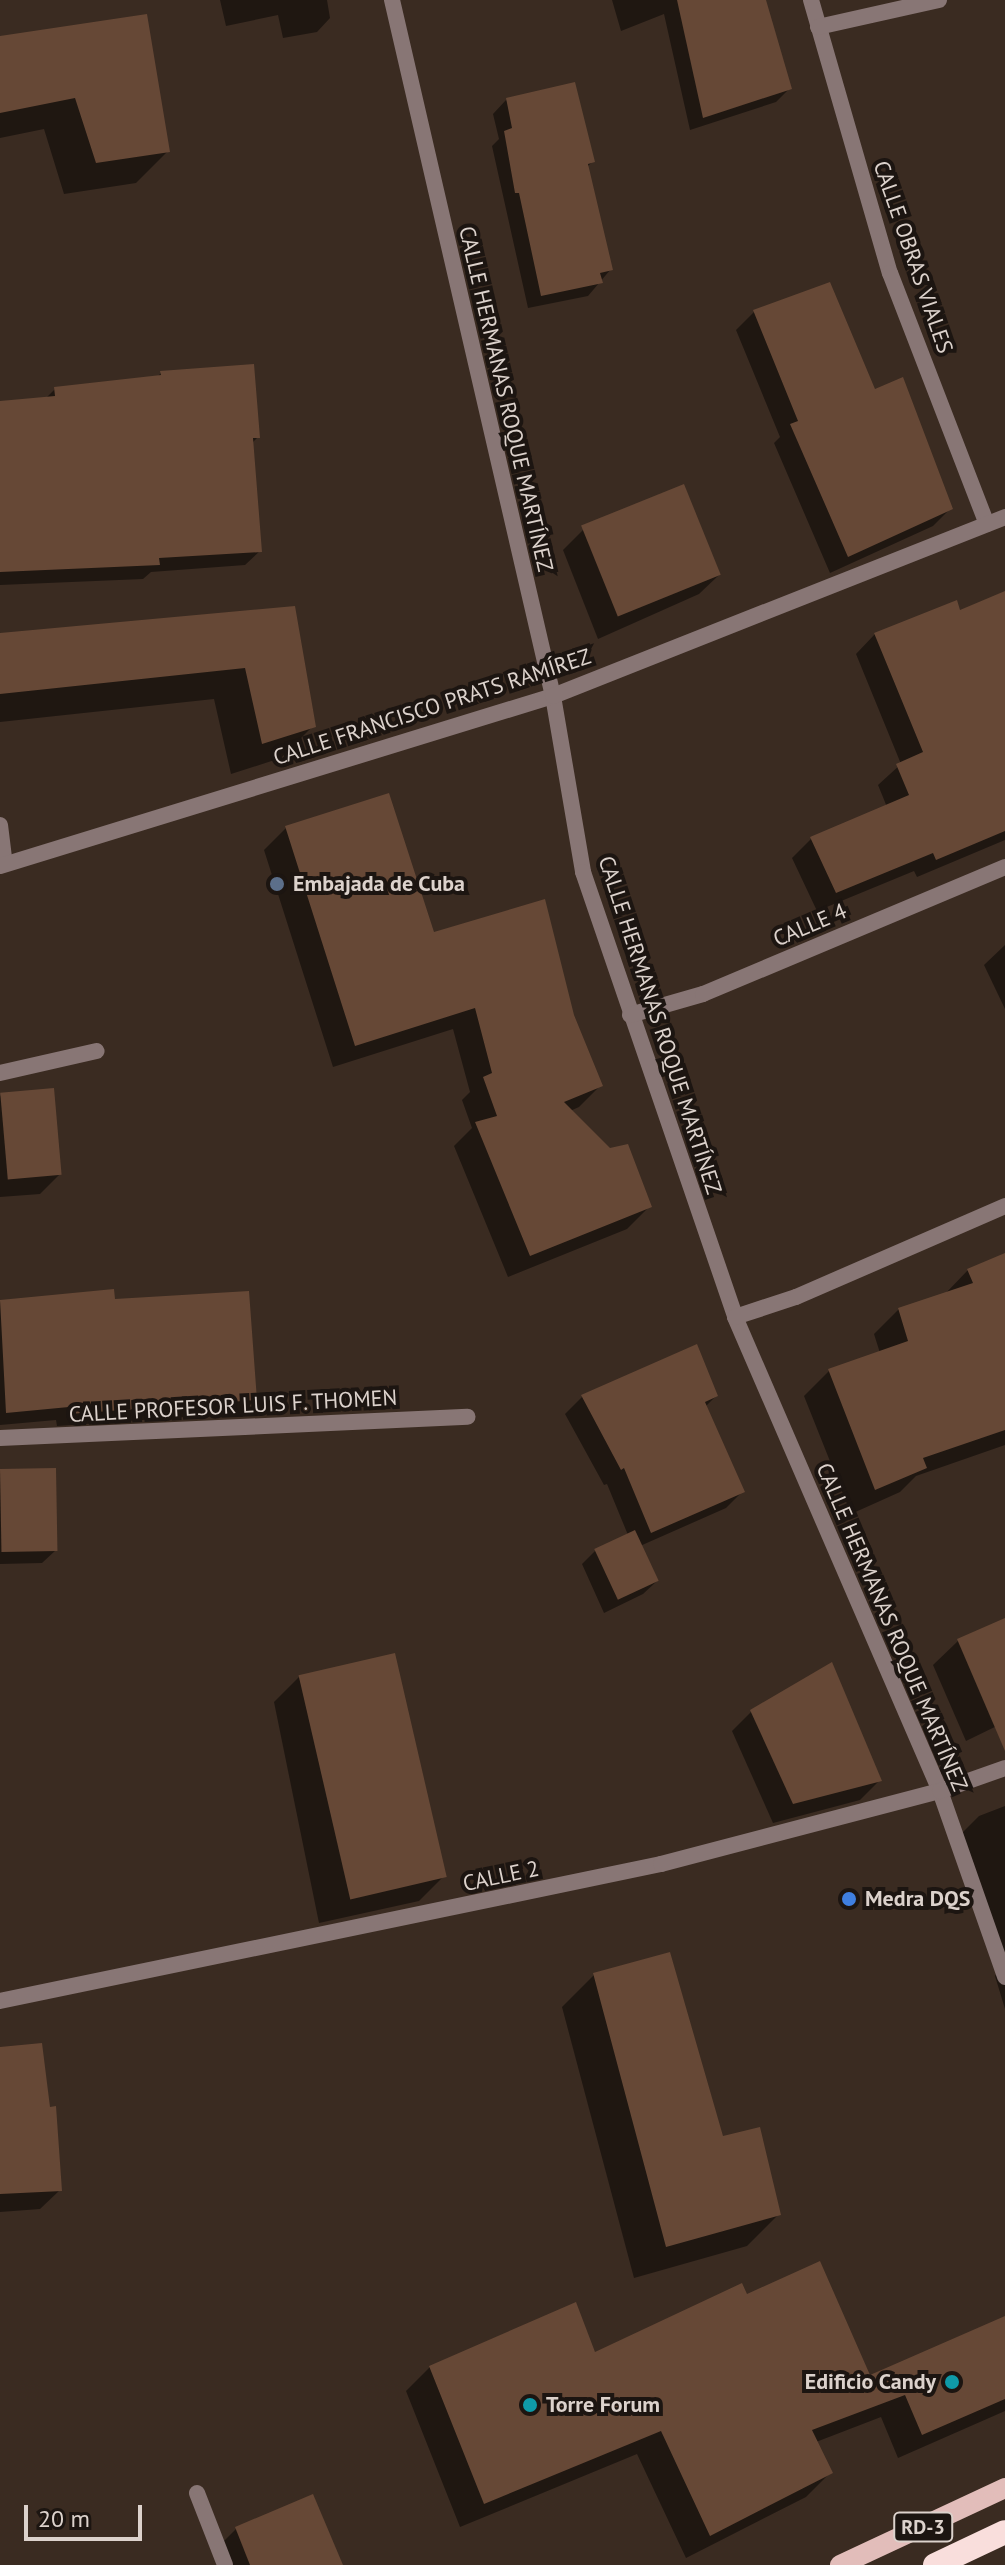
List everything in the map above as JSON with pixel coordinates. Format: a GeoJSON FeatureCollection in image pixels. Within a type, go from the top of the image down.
{"type":"FeatureCollection","features":[{"type":"Feature","properties":{"kind":"highway","name":"RD-3"},"geometry":{"type":"LineString","coordinates":[[935,2565],[1005,2532]]}},
{"type":"Feature","properties":{"kind":"main road","name":"RD-3"},"geometry":{"type":"LineString","coordinates":[[840,2565],[1005,2488]]}},
{"type":"Feature","properties":{"kind":"street","name":"CALLE HERMANAS ROQUE MARTÍNEZ"},"geometry":{"type":"LineString","coordinates":[[392,0],[553,696],[583,872],[735,1317],[940,1791],[1005,1977]]}},
{"type":"Feature","properties":{"kind":"street","name":"CALLE OBRAS VIALES"},"geometry":{"type":"LineString","coordinates":[[811,0],[890,273],[987,524]]}},
{"type":"Feature","properties":{"kind":"street"},"geometry":{"type":"LineString","coordinates":[[818,27],[939,0]]}},
{"type":"Feature","properties":{"kind":"street","name":"CALLE FRANCISCO PRATS RAMÍREZ"},"geometry":{"type":"LineString","coordinates":[[2,865],[553,696],[1005,517]]}},
{"type":"Feature","properties":{"kind":"street"},"geometry":{"type":"LineString","coordinates":[[0,825],[2,865]]}},
{"type":"Feature","properties":{"kind":"street","name":"CALLE 4"},"geometry":{"type":"LineString","coordinates":[[630,1015],[703,994],[1005,867]]}},
{"type":"Feature","properties":{"kind":"street"},"geometry":{"type":"LineString","coordinates":[[0,1073],[97,1051]]}},
{"type":"Feature","properties":{"kind":"street"},"geometry":{"type":"LineString","coordinates":[[735,1317],[796,1297],[1005,1206]]}},
{"type":"Feature","properties":{"kind":"street","name":"CALLE PROFESOR LUIS F. THOMEN"},"geometry":{"type":"LineString","coordinates":[[0,1438],[468,1417]]}},
{"type":"Feature","properties":{"kind":"street","name":"CALLE 2"},"geometry":{"type":"LineString","coordinates":[[0,2001],[661,1864],[940,1791],[1005,1768]]}},
{"type":"Feature","properties":{"kind":"street"},"geometry":{"type":"LineString","coordinates":[[197,2493],[225,2565]]}},
{"type":"Feature","properties":{"kind":"building"},"geometry":{"type":"Polygon","coordinates":[[[677,0],[766,0],[792,89],[703,118],[677,0]]]}},
{"type":"Feature","properties":{"kind":"building"},"geometry":{"type":"Polygon","coordinates":[[[147,14],[170,152],[96,163],[75,98],[0,113],[0,36],[147,14]]]}},
{"type":"Feature","properties":{"kind":"building"},"geometry":{"type":"Polygon","coordinates":[[[575,82],[595,162],[588,164],[613,270],[600,273],[603,283],[541,296],[519,193],[515,193],[504,131],[512,128],[506,98],[575,82]]]}},
{"type":"Feature","properties":{"kind":"building"},"geometry":{"type":"Polygon","coordinates":[[[830,282],[875,389],[903,377],[953,509],[848,557],[790,424],[798,421],[753,310],[830,282]]]}},
{"type":"Feature","properties":{"kind":"building"},"geometry":{"type":"Polygon","coordinates":[[[254,364],[260,438],[253,438],[262,552],[159,558],[160,565],[0,572],[0,401],[55,396],[54,387],[161,375],[160,371],[254,364]]]}},
{"type":"Feature","properties":{"kind":"building"},"geometry":{"type":"Polygon","coordinates":[[[684,484],[721,575],[618,616],[581,526],[684,484]]]}},
{"type":"Feature","properties":{"kind":"building"},"geometry":{"type":"Polygon","coordinates":[[[1005,591],[1005,831],[936,860],[933,853],[836,893],[810,837],[909,795],[896,764],[923,752],[874,633],[957,600],[960,610],[1005,591]]]}},
{"type":"Feature","properties":{"kind":"building"},"geometry":{"type":"Polygon","coordinates":[[[295,606],[316,727],[262,744],[245,668],[0,694],[0,633],[295,606]]]}},
{"type":"Feature","properties":{"kind":"building"},"geometry":{"type":"Polygon","coordinates":[[[389,793],[434,932],[545,899],[574,1015],[603,1086],[564,1102],[610,1148],[628,1144],[652,1207],[530,1256],[475,1122],[497,1116],[483,1077],[492,1073],[475,1008],[355,1046],[285,826],[389,793]]]}},
{"type":"Feature","properties":{"kind":"building"},"geometry":{"type":"Polygon","coordinates":[[[54,1088],[62,1175],[8,1179],[0,1093],[54,1088]]]}},
{"type":"Feature","properties":{"kind":"building"},"geometry":{"type":"Polygon","coordinates":[[[1005,1253],[1005,1430],[923,1458],[927,1468],[875,1490],[828,1369],[908,1341],[898,1308],[973,1283],[967,1269],[1005,1253]]]}},
{"type":"Feature","properties":{"kind":"building"},"geometry":{"type":"Polygon","coordinates":[[[114,1289],[115,1299],[249,1291],[257,1400],[69,1414],[69,1407],[6,1413],[0,1300],[114,1289]]]}},
{"type":"Feature","properties":{"kind":"building"},"geometry":{"type":"Polygon","coordinates":[[[697,1344],[718,1396],[705,1402],[745,1492],[651,1533],[624,1468],[621,1470],[581,1395],[697,1344]]]}},
{"type":"Feature","properties":{"kind":"building"},"geometry":{"type":"Polygon","coordinates":[[[56,1468],[57,1551],[1,1552],[0,1469],[56,1468]]]}},
{"type":"Feature","properties":{"kind":"building"},"geometry":{"type":"Polygon","coordinates":[[[635,1530],[659,1581],[618,1600],[594,1549],[635,1530]]]}},
{"type":"Feature","properties":{"kind":"building"},"geometry":{"type":"Polygon","coordinates":[[[1005,1618],[1005,1751],[957,1639],[1005,1618]]]}},
{"type":"Feature","properties":{"kind":"building"},"geometry":{"type":"Polygon","coordinates":[[[395,1653],[447,1877],[350,1899],[299,1675],[395,1653]]]}},
{"type":"Feature","properties":{"kind":"building"},"geometry":{"type":"Polygon","coordinates":[[[832,1662],[882,1781],[793,1804],[750,1710],[832,1662]]]}},
{"type":"Feature","properties":{"kind":"building"},"geometry":{"type":"Polygon","coordinates":[[[670,1952],[723,2136],[760,2127],[781,2215],[666,2247],[593,1973],[670,1952]]]}},
{"type":"Feature","properties":{"kind":"building"},"geometry":{"type":"Polygon","coordinates":[[[42,2043],[50,2107],[56,2106],[62,2191],[0,2194],[0,2047],[42,2043]]]}},
{"type":"Feature","properties":{"kind":"building"},"geometry":{"type":"Polygon","coordinates":[[[820,2261],[870,2375],[1005,2316],[1005,2399],[922,2435],[905,2395],[812,2430],[833,2473],[710,2536],[661,2431],[484,2504],[429,2366],[576,2302],[595,2352],[742,2283],[747,2294],[820,2261]]]}},
{"type":"Feature","properties":{"kind":"building"},"geometry":{"type":"Polygon","coordinates":[[[313,2494],[343,2565],[250,2565],[235,2527],[313,2494]]]}},
{"type":"Feature","properties":{"kind":"place","name":"Embajada de Cuba"},"geometry":{"type":"Point","coordinates":[277,884]}},
{"type":"Feature","properties":{"kind":"place","name":"Medra DQS"},"geometry":{"type":"Point","coordinates":[849,1899]}},
{"type":"Feature","properties":{"kind":"place","name":"Edificio Candy"},"geometry":{"type":"Point","coordinates":[952,2382]}},
{"type":"Feature","properties":{"kind":"place","name":"Torre Forum"},"geometry":{"type":"Point","coordinates":[530,2405]}}]}
